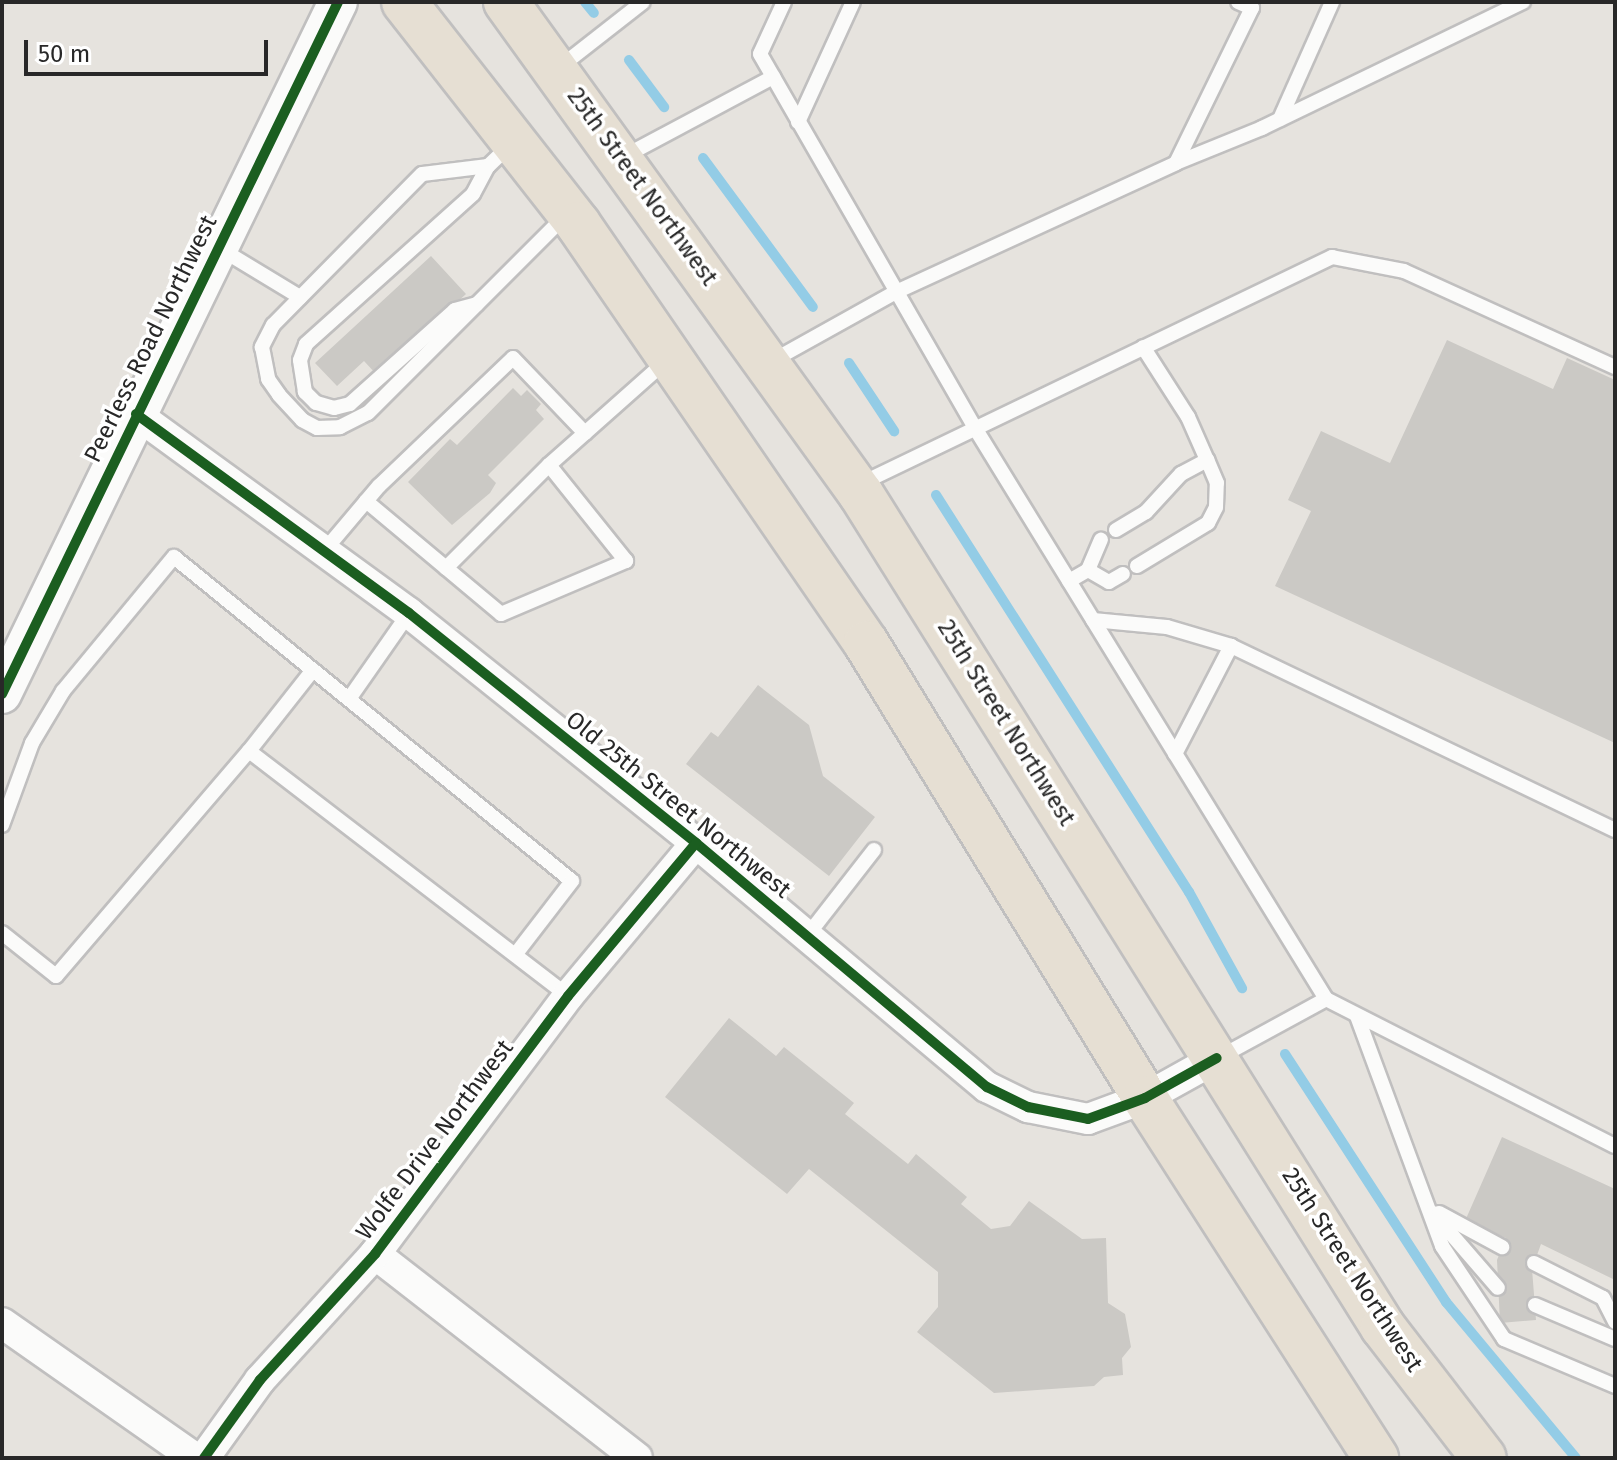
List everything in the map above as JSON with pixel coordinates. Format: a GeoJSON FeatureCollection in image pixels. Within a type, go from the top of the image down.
{"type":"FeatureCollection","features":[{"type":"Feature","properties":{"kind":"highway"},"geometry":{"type":"LineString","coordinates":[[404,2],[501,154],[568,212],[671,356],[866,643],[1145,1098],[1376,1458]]}},
{"type":"Feature","properties":{"kind":"highway","name":"25th Street Northwest"},"geometry":{"type":"LineString","coordinates":[[506,2],[856,486],[1383,1327],[1484,1458]]}},
{"type":"Feature","properties":{"kind":"street","name":"Peerless Road Northwest"},"geometry":{"type":"LineString","coordinates":[[2,694],[338,2]]}},
{"type":"Feature","properties":{"kind":"street","name":"Old 25th Street Northwest"},"geometry":{"type":"LineString","coordinates":[[136,414],[409,613],[696,843],[987,1087],[1028,1107],[1088,1119],[1145,1098],[1217,1058]]}},
{"type":"Feature","properties":{"kind":"street","name":"Wolfe Drive Northwest"},"geometry":{"type":"LineString","coordinates":[[204,1458],[260,1380],[375,1254],[568,996],[696,843]]}},
{"type":"Feature","properties":{"kind":"street"},"geometry":{"type":"LineString","coordinates":[[375,1254],[637,1458]]}},
{"type":"Feature","properties":{"kind":"street"},"geometry":{"type":"LineString","coordinates":[[2,1323],[195,1458]]}},
{"type":"Feature","properties":{"kind":"lane"},"geometry":{"type":"LineString","coordinates":[[556,70],[643,2]]}},
{"type":"Feature","properties":{"kind":"lane"},"geometry":{"type":"LineString","coordinates":[[784,2],[760,54],[975,428],[1326,999],[1615,1146]]}},
{"type":"Feature","properties":{"kind":"lane"},"geometry":{"type":"LineString","coordinates":[[798,122],[853,2]]}},
{"type":"Feature","properties":{"kind":"lane"},"geometry":{"type":"LineString","coordinates":[[1176,163],[1252,8],[1238,2]]}},
{"type":"Feature","properties":{"kind":"lane"},"geometry":{"type":"LineString","coordinates":[[1280,119],[1332,2]]}},
{"type":"Feature","properties":{"kind":"lane"},"geometry":{"type":"LineString","coordinates":[[769,363],[896,292],[1176,163],[1280,119],[1523,2]]}},
{"type":"Feature","properties":{"kind":"lane"},"geometry":{"type":"LineString","coordinates":[[621,158],[773,77]]}},
{"type":"Feature","properties":{"kind":"lane"},"geometry":{"type":"LineString","coordinates":[[501,154],[422,174],[273,325],[262,347],[268,379],[302,420],[317,428],[340,427],[368,413],[568,212]]}},
{"type":"Feature","properties":{"kind":"lane"},"geometry":{"type":"LineString","coordinates":[[477,304],[455,310],[350,404],[334,408],[316,403],[305,392],[300,360],[306,344],[473,194],[501,154]]}},
{"type":"Feature","properties":{"kind":"lane"},"geometry":{"type":"LineString","coordinates":[[218,247],[300,297]]}},
{"type":"Feature","properties":{"kind":"lane"},"geometry":{"type":"LineString","coordinates":[[856,486],[1332,257],[1404,271],[1615,367]]}},
{"type":"Feature","properties":{"kind":"lane"},"geometry":{"type":"LineString","coordinates":[[1137,566],[1208,523],[1216,507],[1217,483],[1188,417],[1143,347]]}},
{"type":"Feature","properties":{"kind":"lane"},"geometry":{"type":"LineString","coordinates":[[446,568],[549,465],[671,356]]}},
{"type":"Feature","properties":{"kind":"lane"},"geometry":{"type":"LineString","coordinates":[[324,551],[366,501],[513,358],[585,433]]}},
{"type":"Feature","properties":{"kind":"lane"},"geometry":{"type":"LineString","coordinates":[[1116,530],[1157,503],[1181,474],[1207,460]]}},
{"type":"Feature","properties":{"kind":"lane"},"geometry":{"type":"LineString","coordinates":[[366,501],[501,614],[626,561],[549,465]]}},
{"type":"Feature","properties":{"kind":"lane"},"geometry":{"type":"LineString","coordinates":[[1069,581],[1088,570],[1101,540]]}},
{"type":"Feature","properties":{"kind":"lane"},"geometry":{"type":"LineString","coordinates":[[2,825],[32,743],[63,691],[174,557],[572,881],[515,955]]}},
{"type":"Feature","properties":{"kind":"lane"},"geometry":{"type":"LineString","coordinates":[[1088,570],[1109,582],[1123,574]]}},
{"type":"Feature","properties":{"kind":"lane"},"geometry":{"type":"LineString","coordinates":[[349,699],[409,613]]}},
{"type":"Feature","properties":{"kind":"lane"},"geometry":{"type":"LineString","coordinates":[[1093,620],[1167,627],[1231,646],[1615,830]]}},
{"type":"Feature","properties":{"kind":"lane"},"geometry":{"type":"LineString","coordinates":[[1175,754],[1231,646]]}},
{"type":"Feature","properties":{"kind":"lane"},"geometry":{"type":"LineString","coordinates":[[2,933],[56,976],[249,751],[313,670]]}},
{"type":"Feature","properties":{"kind":"lane"},"geometry":{"type":"LineString","coordinates":[[249,751],[568,996]]}},
{"type":"Feature","properties":{"kind":"lane"},"geometry":{"type":"LineString","coordinates":[[807,936],[874,850]]}},
{"type":"Feature","properties":{"kind":"lane"},"geometry":{"type":"LineString","coordinates":[[1217,1058],[1326,999]]}},
{"type":"Feature","properties":{"kind":"lane"},"geometry":{"type":"LineString","coordinates":[[1357,1016],[1442,1246],[1504,1339],[1615,1386]]}},
{"type":"Feature","properties":{"kind":"lane"},"geometry":{"type":"LineString","coordinates":[[1428,1207],[1502,1247]]}},
{"type":"Feature","properties":{"kind":"lane"},"geometry":{"type":"LineString","coordinates":[[1428,1207],[1498,1288]]}},
{"type":"Feature","properties":{"kind":"lane"},"geometry":{"type":"LineString","coordinates":[[1534,1263],[1603,1298],[1615,1322]]}},
{"type":"Feature","properties":{"kind":"lane"},"geometry":{"type":"LineString","coordinates":[[1535,1305],[1615,1339]]}},
{"type":"Feature","properties":{"kind":"building"},"geometry":{"type":"Polygon","coordinates":[[[431,256],[466,294],[377,375],[364,361],[337,386],[315,363],[431,256]]]}},
{"type":"Feature","properties":{"kind":"building"},"geometry":{"type":"Polygon","coordinates":[[[1447,340],[1553,389],[1567,358],[1615,380],[1615,743],[1275,586],[1311,511],[1288,500],[1321,431],[1390,463],[1447,340]]]}},
{"type":"Feature","properties":{"kind":"building"},"geometry":{"type":"Polygon","coordinates":[[[513,388],[521,396],[527,390],[541,404],[536,410],[544,419],[488,475],[496,483],[490,493],[452,525],[408,482],[450,439],[457,445],[513,388]]]}},
{"type":"Feature","properties":{"kind":"building"},"geometry":{"type":"Polygon","coordinates":[[[758,685],[809,725],[823,776],[875,817],[829,876],[686,764],[711,732],[718,737],[758,685]]]}},
{"type":"Feature","properties":{"kind":"building"},"geometry":{"type":"Polygon","coordinates":[[[729,1018],[776,1056],[784,1047],[854,1103],[845,1114],[908,1164],[916,1154],[967,1197],[961,1204],[991,1229],[1010,1226],[1029,1201],[1082,1239],[1106,1238],[1108,1303],[1125,1314],[1131,1347],[1122,1358],[1123,1375],[1104,1377],[1094,1386],[994,1393],[917,1332],[938,1307],[938,1272],[809,1169],[787,1194],[665,1097],[729,1018]]]}},
{"type":"Feature","properties":{"kind":"building"},"geometry":{"type":"Polygon","coordinates":[[[1502,1137],[1615,1189],[1615,1280],[1541,1244],[1532,1269],[1536,1320],[1500,1323],[1497,1260],[1506,1238],[1465,1221],[1502,1137]]]}},
{"type":"Feature","properties":{"kind":"waterway"},"geometry":{"type":"LineString","coordinates":[[585,2],[594,13]]}},
{"type":"Feature","properties":{"kind":"waterway"},"geometry":{"type":"LineString","coordinates":[[629,60],[664,107]]}},
{"type":"Feature","properties":{"kind":"waterway"},"geometry":{"type":"LineString","coordinates":[[703,158],[813,307]]}},
{"type":"Feature","properties":{"kind":"waterway"},"geometry":{"type":"LineString","coordinates":[[849,363],[894,431]]}},
{"type":"Feature","properties":{"kind":"waterway"},"geometry":{"type":"LineString","coordinates":[[936,495],[1189,892],[1242,988]]}},
{"type":"Feature","properties":{"kind":"waterway"},"geometry":{"type":"LineString","coordinates":[[1285,1054],[1446,1302],[1576,1458]]}},
{"type":"Feature","properties":{"kind":"cycle path"},"geometry":{"type":"LineString","coordinates":[[2,694],[338,2]]}},
{"type":"Feature","properties":{"kind":"cycle path"},"geometry":{"type":"LineString","coordinates":[[136,414],[409,613],[696,843],[987,1087],[1028,1107],[1088,1119],[1145,1098],[1217,1058]]}},
{"type":"Feature","properties":{"kind":"cycle path"},"geometry":{"type":"LineString","coordinates":[[204,1458],[260,1380],[375,1254],[568,996],[696,843]]}}]}
